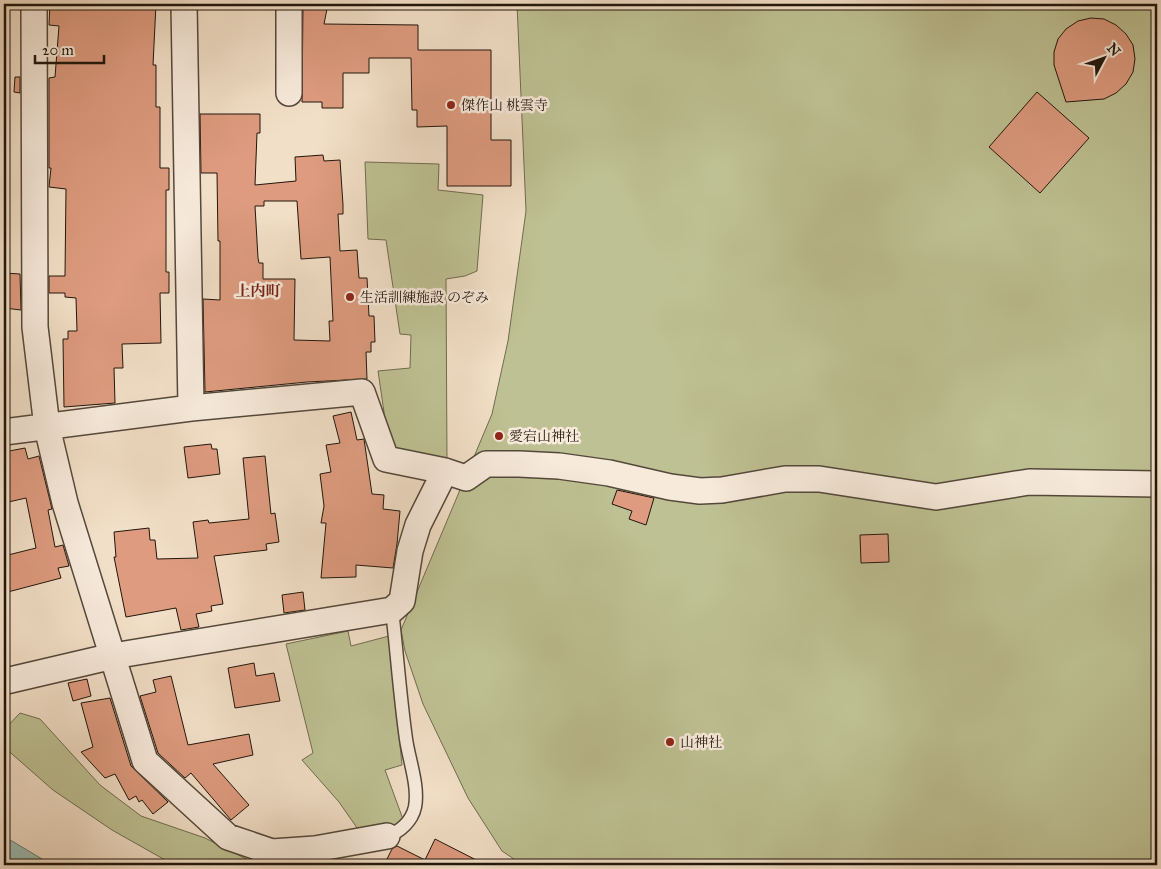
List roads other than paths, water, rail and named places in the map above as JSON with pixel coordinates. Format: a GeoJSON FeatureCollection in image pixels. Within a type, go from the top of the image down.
{"type":"FeatureCollection","features":[{"type":"Feature","properties":{"kind":"street"},"geometry":{"type":"LineString","coordinates":[[34,4],[35,327],[46,427],[65,503],[145,761],[228,837],[272,852],[315,849],[387,836]]}},
{"type":"Feature","properties":{"kind":"street"},"geometry":{"type":"LineString","coordinates":[[184,4],[191,408]]}},
{"type":"Feature","properties":{"kind":"street"},"geometry":{"type":"LineString","coordinates":[[289,4],[289,93]]}},
{"type":"Feature","properties":{"kind":"street"},"geometry":{"type":"LineString","coordinates":[[4,432],[191,408],[362,392],[386,459],[446,471],[466,478],[486,464],[560,466],[700,491],[722,490],[785,479],[819,479],[936,497],[1029,482],[1157,484]]}},
{"type":"Feature","properties":{"kind":"street"},"geometry":{"type":"LineString","coordinates":[[6,681],[113,656],[392,610],[402,601],[410,551],[418,525],[446,471]]}},
{"type":"Feature","properties":{"kind":"lane"},"geometry":{"type":"LineString","coordinates":[[387,836],[396,833],[407,823],[415,808],[415,793],[406,739],[392,610]]}},
{"type":"Feature","properties":{"kind":"water"},"geometry":{"type":"Polygon","coordinates":[[[4,835],[7,838],[52,865],[4,865],[4,835]]]}},
{"type":"Feature","properties":{"kind":"place","name":"傑作山 桃雲寺"},"geometry":{"type":"Point","coordinates":[451,105]}},
{"type":"Feature","properties":{"kind":"place","name":"生活訓練施設 のぞみ"},"geometry":{"type":"Point","coordinates":[350,297]}},
{"type":"Feature","properties":{"kind":"place","name":"愛宕山神社"},"geometry":{"type":"Point","coordinates":[499,436]}},
{"type":"Feature","properties":{"kind":"place","name":"山神社"},"geometry":{"type":"Point","coordinates":[670,742]}},
{"type":"Feature","properties":{"kind":"district","name":"上内町"},"geometry":{"type":"Point","coordinates":[258,291]}}]}
